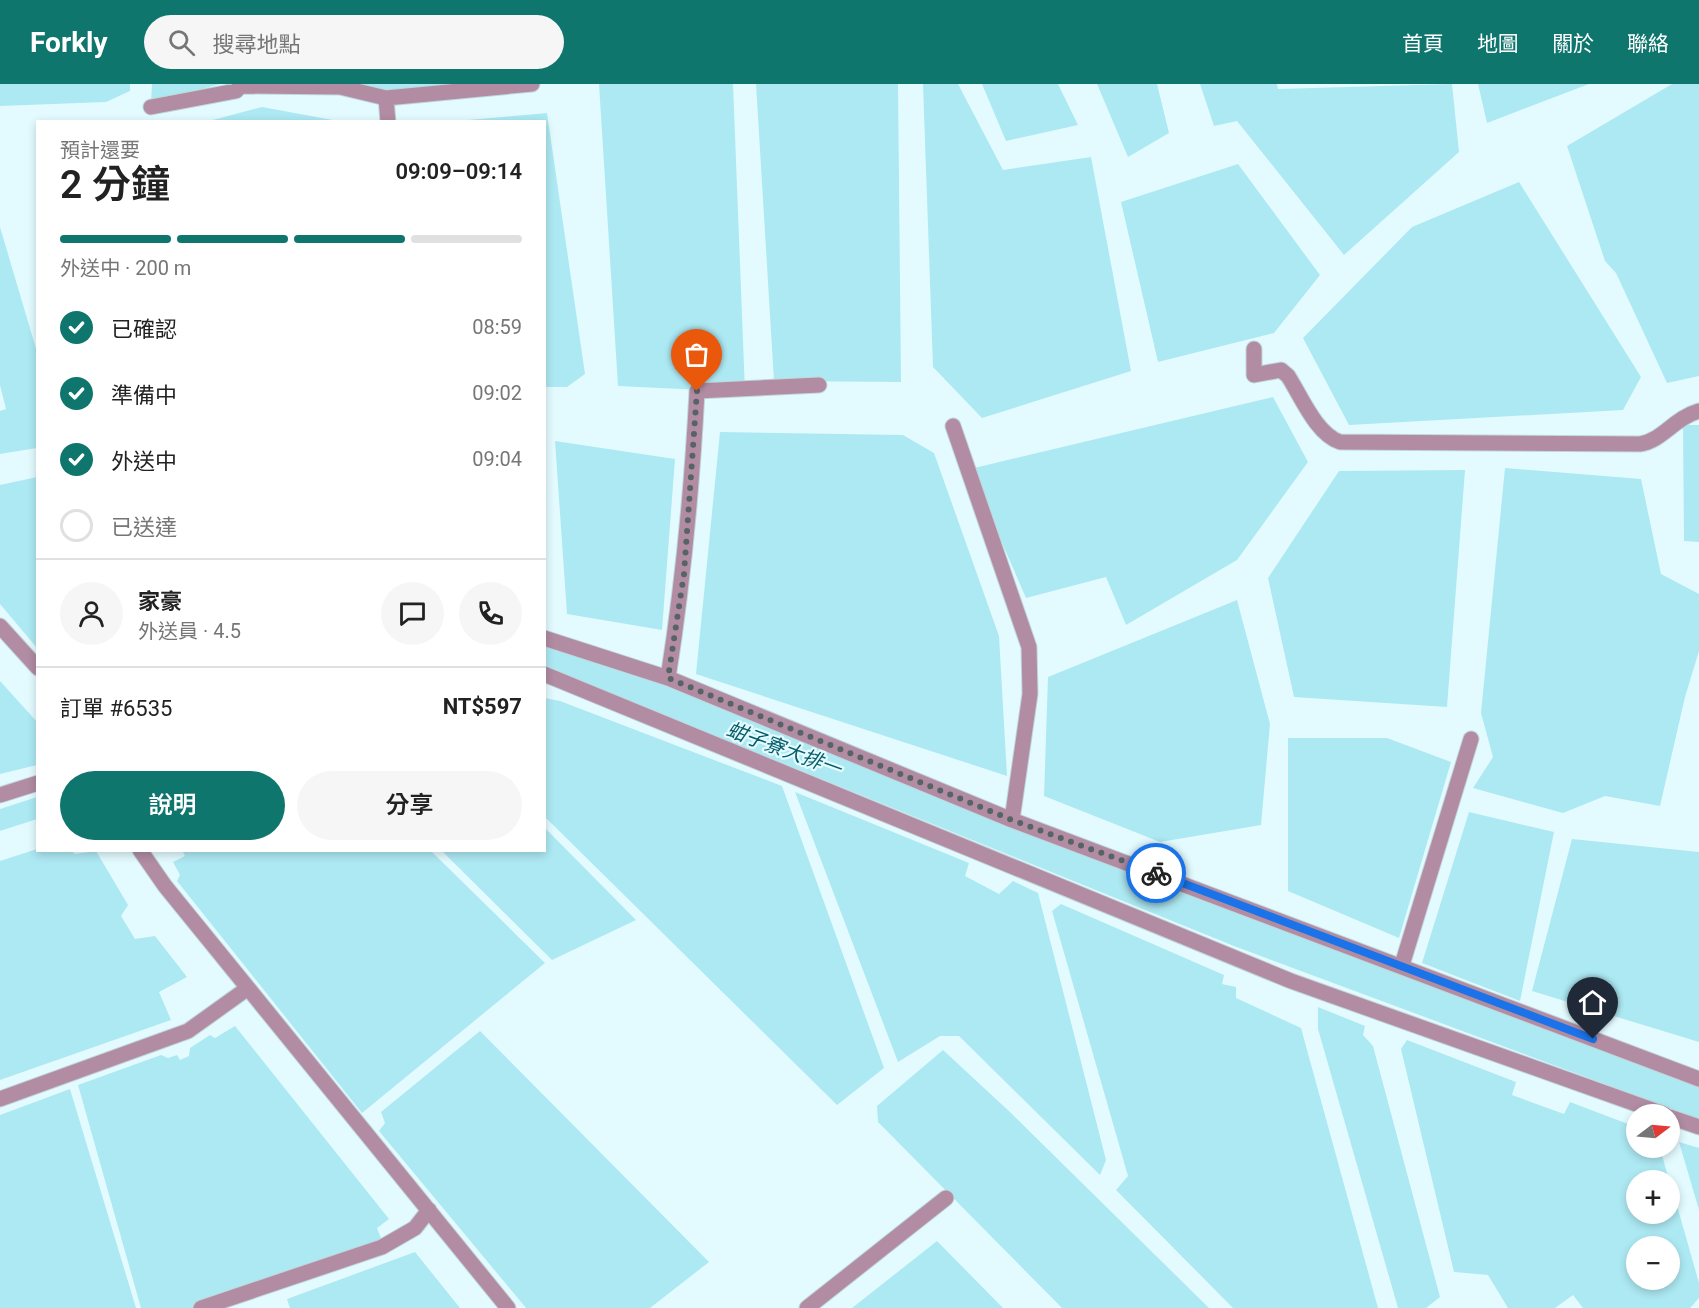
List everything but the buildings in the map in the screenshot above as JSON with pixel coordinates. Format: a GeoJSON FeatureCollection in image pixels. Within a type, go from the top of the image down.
{"type":"FeatureCollection","features":[{"type":"Feature","properties":{"kind":"street"},"geometry":{"type":"LineString","coordinates":[[151,107],[236,91],[242,85],[340,87],[387,98],[532,84]]}},
{"type":"Feature","properties":{"kind":"street"},"geometry":{"type":"LineString","coordinates":[[387,98],[388,120]]}},
{"type":"Feature","properties":{"kind":"street"},"geometry":{"type":"LineString","coordinates":[[1254,349],[1254,375],[1281,370],[1288,376],[1322,428],[1332,439],[1340,442],[1640,444],[1651,443],[1671,425],[1699,411]]}},
{"type":"Feature","properties":{"kind":"street"},"geometry":{"type":"LineString","coordinates":[[668,678],[682,593],[691,497],[697,391],[819,385]]}},
{"type":"Feature","properties":{"kind":"street"},"geometry":{"type":"LineString","coordinates":[[954,426],[1029,647],[1030,694],[1012,820]]}},
{"type":"Feature","properties":{"kind":"street"},"geometry":{"type":"LineString","coordinates":[[0,626],[36,666]]}},
{"type":"Feature","properties":{"kind":"street"},"geometry":{"type":"LineString","coordinates":[[546,639],[668,678],[1012,820],[1402,965],[1699,1079]]}},
{"type":"Feature","properties":{"kind":"street"},"geometry":{"type":"LineString","coordinates":[[546,675],[1291,981],[1636,1104]]}},
{"type":"Feature","properties":{"kind":"street"},"geometry":{"type":"LineString","coordinates":[[1402,965],[1471,739]]}},
{"type":"Feature","properties":{"kind":"street"},"geometry":{"type":"LineString","coordinates":[[0,795],[36,784]]}},
{"type":"Feature","properties":{"kind":"street"},"geometry":{"type":"LineString","coordinates":[[141,852],[165,886],[508,1308]]}},
{"type":"Feature","properties":{"kind":"street"},"geometry":{"type":"LineString","coordinates":[[0,1099],[188,1031],[248,988]]}},
{"type":"Feature","properties":{"kind":"street"},"geometry":{"type":"LineString","coordinates":[[1680,1120],[1699,1127]]}},
{"type":"Feature","properties":{"kind":"street"},"geometry":{"type":"LineString","coordinates":[[807,1308],[945,1198]]}},
{"type":"Feature","properties":{"kind":"street"},"geometry":{"type":"LineString","coordinates":[[201,1308],[382,1247],[415,1228],[429,1210]]}},
{"type":"Feature","properties":{"kind":"water"},"geometry":{"type":"Polygon","coordinates":[[[0,84],[130,84],[130,91],[106,102],[0,106],[0,84]]]}},
{"type":"Feature","properties":{"kind":"water"},"geometry":{"type":"Polygon","coordinates":[[[152,84],[220,84],[151,103],[152,84]]]}},
{"type":"Feature","properties":{"kind":"water"},"geometry":{"type":"Polygon","coordinates":[[[249,84],[492,84],[390,92],[249,84]]]}},
{"type":"Feature","properties":{"kind":"water"},"geometry":{"type":"Polygon","coordinates":[[[599,84],[733,84],[745,392],[618,386],[599,84]]]}},
{"type":"Feature","properties":{"kind":"water"},"geometry":{"type":"Polygon","coordinates":[[[756,84],[898,84],[901,382],[774,381],[756,84]]]}},
{"type":"Feature","properties":{"kind":"water"},"geometry":{"type":"Polygon","coordinates":[[[923,84],[958,84],[1003,170],[1091,157],[1131,371],[982,418],[933,367],[923,84]]]}},
{"type":"Feature","properties":{"kind":"water"},"geometry":{"type":"Polygon","coordinates":[[[982,84],[1058,84],[1078,125],[1006,141],[982,84]]]}},
{"type":"Feature","properties":{"kind":"water"},"geometry":{"type":"Polygon","coordinates":[[[1097,84],[1157,84],[1169,133],[1128,157],[1097,84]]]}},
{"type":"Feature","properties":{"kind":"water"},"geometry":{"type":"Polygon","coordinates":[[[1200,84],[1277,84],[1278,89],[1452,84],[1459,152],[1344,255],[1237,121],[1214,126],[1200,84]]]}},
{"type":"Feature","properties":{"kind":"water"},"geometry":{"type":"Polygon","coordinates":[[[1478,84],[1589,84],[1487,123],[1478,84]]]}},
{"type":"Feature","properties":{"kind":"water"},"geometry":{"type":"Polygon","coordinates":[[[1672,84],[1699,84],[1699,376],[1667,383],[1616,273],[1605,261],[1567,146],[1672,84]]]}},
{"type":"Feature","properties":{"kind":"water"},"geometry":{"type":"Polygon","coordinates":[[[262,107],[333,120],[213,120],[262,107]]]}},
{"type":"Feature","properties":{"kind":"water"},"geometry":{"type":"Polygon","coordinates":[[[547,113],[585,374],[567,387],[546,387],[546,120],[468,120],[547,113]]]}},
{"type":"Feature","properties":{"kind":"water"},"geometry":{"type":"Polygon","coordinates":[[[1238,164],[1320,275],[1274,333],[1158,362],[1121,202],[1238,164]]]}},
{"type":"Feature","properties":{"kind":"water"},"geometry":{"type":"Polygon","coordinates":[[[1519,182],[1641,377],[1623,410],[1349,425],[1303,338],[1412,227],[1519,182]]]}},
{"type":"Feature","properties":{"kind":"water"},"geometry":{"type":"Polygon","coordinates":[[[0,227],[36,349],[36,448],[0,454],[0,411],[6,409],[0,385],[0,227]]]}},
{"type":"Feature","properties":{"kind":"water"},"geometry":{"type":"Polygon","coordinates":[[[1273,397],[1308,462],[1237,560],[1126,625],[1106,577],[1026,598],[970,469],[1273,397]]]}},
{"type":"Feature","properties":{"kind":"water"},"geometry":{"type":"Polygon","coordinates":[[[1683,425],[1699,425],[1699,542],[1684,541],[1683,425]]]}},
{"type":"Feature","properties":{"kind":"water"},"geometry":{"type":"Polygon","coordinates":[[[720,432],[903,435],[934,453],[999,636],[1007,776],[696,674],[720,432]]]}},
{"type":"Feature","properties":{"kind":"water"},"geometry":{"type":"Polygon","coordinates":[[[555,441],[675,459],[662,630],[567,614],[555,441]]]}},
{"type":"Feature","properties":{"kind":"water"},"geometry":{"type":"Polygon","coordinates":[[[1505,468],[1641,479],[1661,574],[1699,594],[1699,651],[1685,697],[1660,806],[1605,796],[1563,813],[1473,788],[1493,757],[1481,713],[1505,468]]]}},
{"type":"Feature","properties":{"kind":"water"},"geometry":{"type":"Polygon","coordinates":[[[1465,470],[1447,707],[1294,697],[1268,578],[1339,471],[1465,470]]]}},
{"type":"Feature","properties":{"kind":"water"},"geometry":{"type":"Polygon","coordinates":[[[36,477],[36,647],[0,604],[0,485],[36,477]]]}},
{"type":"Feature","properties":{"kind":"water"},"geometry":{"type":"Polygon","coordinates":[[[1237,600],[1270,724],[1261,825],[1160,842],[1044,796],[1048,677],[1237,600]]]}},
{"type":"Feature","properties":{"kind":"water","name":"蚶子寮大排一"},"geometry":{"type":"Polygon","coordinates":[[[546,642],[562,644],[1699,1082],[1699,1119],[1680,1112],[1680,1104],[1659,1104],[1234,946],[546,667],[546,642]]]}},
{"type":"Feature","properties":{"kind":"water"},"geometry":{"type":"Polygon","coordinates":[[[0,681],[36,721],[36,765],[0,774],[0,681]]]}},
{"type":"Feature","properties":{"kind":"water"},"geometry":{"type":"Polygon","coordinates":[[[546,698],[560,701],[782,786],[884,1068],[837,1105],[546,818],[546,698]]]}},
{"type":"Feature","properties":{"kind":"water"},"geometry":{"type":"Polygon","coordinates":[[[1288,738],[1387,738],[1451,762],[1399,938],[1288,891],[1288,738]]]}},
{"type":"Feature","properties":{"kind":"water"},"geometry":{"type":"Polygon","coordinates":[[[795,792],[969,863],[965,876],[999,894],[1013,881],[1038,893],[1106,1160],[1100,1175],[959,1036],[940,1036],[898,1062],[795,792]]]}},
{"type":"Feature","properties":{"kind":"water"},"geometry":{"type":"Polygon","coordinates":[[[36,797],[36,819],[0,831],[0,809],[36,797]]]}},
{"type":"Feature","properties":{"kind":"water"},"geometry":{"type":"Polygon","coordinates":[[[1469,812],[1554,832],[1520,1001],[1422,963],[1469,812]]]}},
{"type":"Feature","properties":{"kind":"water"},"geometry":{"type":"Polygon","coordinates":[[[546,829],[636,920],[552,960],[443,852],[546,852],[546,829]]]}},
{"type":"Feature","properties":{"kind":"water"},"geometry":{"type":"Polygon","coordinates":[[[1572,839],[1699,852],[1699,1042],[1532,991],[1572,839]]]}},
{"type":"Feature","properties":{"kind":"water"},"geometry":{"type":"Polygon","coordinates":[[[36,849],[36,852],[72,852],[75,854],[97,852],[128,905],[121,916],[135,939],[155,936],[187,977],[159,992],[171,1020],[0,1080],[0,861],[36,849]]]}},
{"type":"Feature","properties":{"kind":"water"},"geometry":{"type":"Polygon","coordinates":[[[183,852],[432,852],[545,963],[362,1113],[177,881],[180,875],[173,862],[185,856],[183,852]]]}},
{"type":"Feature","properties":{"kind":"water"},"geometry":{"type":"Polygon","coordinates":[[[1061,904],[1224,975],[1222,984],[1236,987],[1236,998],[1301,1028],[1378,1308],[1233,1308],[1116,1190],[1128,1176],[1052,911],[1061,904]]]}},
{"type":"Feature","properties":{"kind":"water"},"geometry":{"type":"Polygon","coordinates":[[[1318,1007],[1365,1026],[1363,1035],[1373,1046],[1440,1297],[1426,1308],[1398,1308],[1318,1029],[1318,1007]]]}},
{"type":"Feature","properties":{"kind":"water"},"geometry":{"type":"Polygon","coordinates":[[[235,1026],[389,1219],[377,1228],[382,1241],[204,1308],[141,1308],[78,1085],[161,1055],[168,1058],[177,1055],[180,1060],[189,1056],[190,1048],[210,1035],[215,1038],[235,1026]]]}},
{"type":"Feature","properties":{"kind":"water"},"geometry":{"type":"Polygon","coordinates":[[[480,1031],[709,1262],[650,1308],[526,1308],[379,1131],[385,1123],[381,1112],[480,1031]]]}},
{"type":"Feature","properties":{"kind":"water"},"geometry":{"type":"Polygon","coordinates":[[[1407,1040],[1516,1082],[1512,1095],[1564,1114],[1570,1102],[1626,1123],[1626,1158],[1663,1158],[1666,1170],[1626,1170],[1626,1224],[1680,1224],[1680,1216],[1699,1283],[1699,1298],[1690,1308],[1583,1308],[1573,1295],[1555,1308],[1508,1308],[1488,1275],[1454,1272],[1401,1049],[1407,1040]]]}},
{"type":"Feature","properties":{"kind":"water"},"geometry":{"type":"Polygon","coordinates":[[[943,1050],[1011,1113],[1209,1308],[1062,1308],[878,1122],[877,1106],[943,1050]]]}},
{"type":"Feature","properties":{"kind":"water"},"geometry":{"type":"Polygon","coordinates":[[[70,1089],[136,1308],[0,1308],[0,1115],[70,1089]]]}},
{"type":"Feature","properties":{"kind":"water"},"geometry":{"type":"Polygon","coordinates":[[[1680,1142],[1699,1148],[1699,1210],[1680,1145],[1680,1142]]]}},
{"type":"Feature","properties":{"kind":"water"},"geometry":{"type":"Polygon","coordinates":[[[937,1241],[1003,1308],[852,1308],[937,1241]]]}},
{"type":"Feature","properties":{"kind":"water"},"geometry":{"type":"Polygon","coordinates":[[[415,1252],[460,1308],[290,1308],[287,1299],[415,1252]]]}},
{"type":"Feature","properties":{"kind":"way so far"},"geometry":{"type":"LineString","coordinates":[[697,391],[684,574],[668,678],[1012,820],[1156,873]]}},
{"type":"Feature","properties":{"kind":"route"},"geometry":{"type":"LineString","coordinates":[[1156,873],[1593,1039]]}}]}
